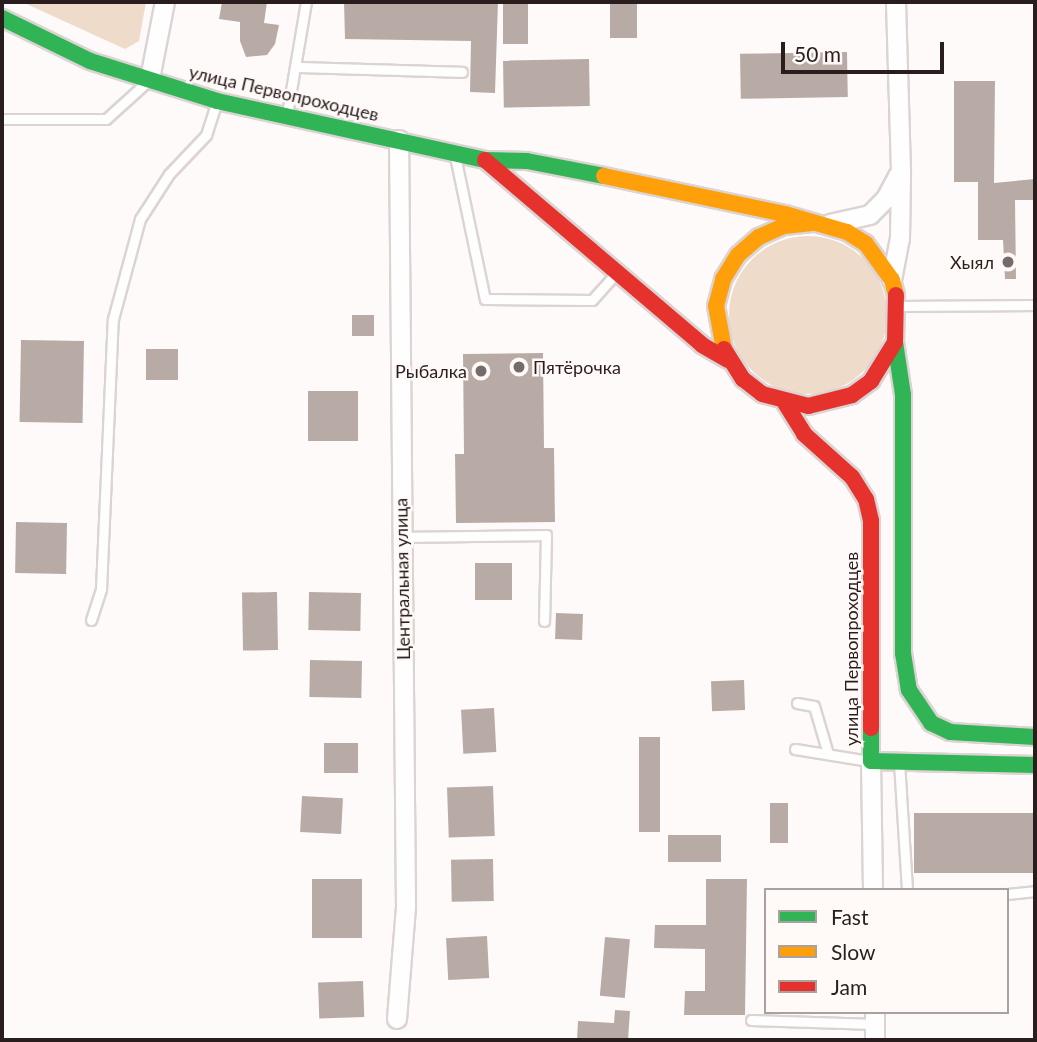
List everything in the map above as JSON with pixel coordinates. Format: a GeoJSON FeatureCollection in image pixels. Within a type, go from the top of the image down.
{"type":"FeatureCollection","features":[{"type":"Feature","properties":{"kind":"street"},"geometry":{"type":"LineString","coordinates":[[150,79],[165,2]]}},
{"type":"Feature","properties":{"kind":"street"},"geometry":{"type":"LineString","coordinates":[[892,281],[900,238],[897,2]]}},
{"type":"Feature","properties":{"kind":"street","name":"улица Первопроходцев"},"geometry":{"type":"LineString","coordinates":[[2,18],[90,61],[217,101],[454,150],[485,160],[527,161],[608,176],[819,224],[866,244],[892,281],[899,306],[895,341],[903,395],[903,653],[909,690],[931,723],[950,732],[976,737],[1035,737]]}},
{"type":"Feature","properties":{"kind":"street","name":"Центральная улица"},"geometry":{"type":"LineString","coordinates":[[397,1018],[406,906],[401,537],[400,140]]}},
{"type":"Feature","properties":{"kind":"street","name":"улица Первопроходцев"},"geometry":{"type":"LineString","coordinates":[[485,160],[618,270],[702,345],[728,360],[762,394],[785,404],[831,403],[852,394],[878,372],[895,341]]}},
{"type":"Feature","properties":{"kind":"street"},"geometry":{"type":"LineString","coordinates":[[819,224],[870,215],[886,199],[901,172]]}},
{"type":"Feature","properties":{"kind":"street","name":"улица Первопроходцев"},"geometry":{"type":"LineString","coordinates":[[728,360],[718,334],[716,306],[723,279],[738,255],[759,237],[784,226],[819,224]]}},
{"type":"Feature","properties":{"kind":"street","name":"улица Первопроходцев"},"geometry":{"type":"LineString","coordinates":[[785,404],[804,434],[852,477],[866,499],[871,521],[871,761],[1035,765]]}},
{"type":"Feature","properties":{"kind":"street"},"geometry":{"type":"LineString","coordinates":[[871,761],[873,888]]}},
{"type":"Feature","properties":{"kind":"lane"},"geometry":{"type":"LineString","coordinates":[[286,115],[306,2]]}},
{"type":"Feature","properties":{"kind":"lane"},"geometry":{"type":"LineString","coordinates":[[295,67],[462,72]]}},
{"type":"Feature","properties":{"kind":"lane"},"geometry":{"type":"LineString","coordinates":[[2,118],[106,118],[150,79]]}},
{"type":"Feature","properties":{"kind":"lane"},"geometry":{"type":"LineString","coordinates":[[91,620],[101,589],[113,319],[140,219],[169,174],[206,135],[217,101]]}},
{"type":"Feature","properties":{"kind":"lane"},"geometry":{"type":"LineString","coordinates":[[454,150],[485,299],[592,300],[618,270]]}},
{"type":"Feature","properties":{"kind":"lane"},"geometry":{"type":"LineString","coordinates":[[899,306],[1035,305]]}},
{"type":"Feature","properties":{"kind":"lane"},"geometry":{"type":"LineString","coordinates":[[401,537],[546,535],[544,621]]}},
{"type":"Feature","properties":{"kind":"lane"},"geometry":{"type":"LineString","coordinates":[[797,703],[814,706],[828,754]]}},
{"type":"Feature","properties":{"kind":"lane"},"geometry":{"type":"LineString","coordinates":[[794,749],[871,761]]}},
{"type":"Feature","properties":{"kind":"lane"},"geometry":{"type":"LineString","coordinates":[[899,762],[907,888]]}},
{"type":"Feature","properties":{"kind":"lane"},"geometry":{"type":"LineString","coordinates":[[1009,894],[1035,891]]}},
{"type":"Feature","properties":{"kind":"lane"},"geometry":{"type":"LineString","coordinates":[[751,1020],[875,1025]]}},
{"type":"Feature","properties":{"kind":"shaded area"},"geometry":{"type":"Polygon","coordinates":[[[22,2],[146,2],[139,41],[125,49],[22,2]]]}},
{"type":"Feature","properties":{"kind":"shaded area"},"geometry":{"type":"Polygon","coordinates":[[[808,236],[838,242],[864,259],[881,285],[887,315],[881,345],[864,371],[838,388],[808,394],[778,388],[752,371],[735,345],[729,315],[735,285],[752,259],[778,242],[808,236]]]}},
{"type":"Feature","properties":{"kind":"building"},"geometry":{"type":"Polygon","coordinates":[[[222,2],[267,2],[264,23],[279,25],[275,44],[267,55],[246,57],[240,41],[240,22],[219,19],[222,2]]]}},
{"type":"Feature","properties":{"kind":"building"},"geometry":{"type":"Polygon","coordinates":[[[344,2],[498,2],[495,93],[470,92],[471,41],[345,39],[344,2]]]}},
{"type":"Feature","properties":{"kind":"building"},"geometry":{"type":"Polygon","coordinates":[[[503,2],[528,2],[528,44],[503,44],[503,2]]]}},
{"type":"Feature","properties":{"kind":"building"},"geometry":{"type":"Polygon","coordinates":[[[610,2],[637,2],[637,38],[610,38],[610,2]]]}},
{"type":"Feature","properties":{"kind":"building"},"geometry":{"type":"Polygon","coordinates":[[[847,52],[848,97],[741,99],[740,54],[847,52]]]}},
{"type":"Feature","properties":{"kind":"building"},"geometry":{"type":"Polygon","coordinates":[[[589,59],[590,106],[504,107],[503,61],[589,59]]]}},
{"type":"Feature","properties":{"kind":"building"},"geometry":{"type":"Polygon","coordinates":[[[954,81],[995,81],[994,183],[1035,179],[1035,200],[1015,200],[1016,279],[1005,279],[1003,240],[978,240],[978,182],[954,182],[954,81]]]}},
{"type":"Feature","properties":{"kind":"building"},"geometry":{"type":"Polygon","coordinates":[[[352,315],[374,315],[374,336],[352,336],[352,315]]]}},
{"type":"Feature","properties":{"kind":"building"},"geometry":{"type":"Polygon","coordinates":[[[21,340],[84,341],[83,423],[20,422],[21,340]]]}},
{"type":"Feature","properties":{"kind":"building"},"geometry":{"type":"Polygon","coordinates":[[[146,349],[178,349],[178,380],[146,380],[146,349]]]}},
{"type":"Feature","properties":{"kind":"building"},"geometry":{"type":"Polygon","coordinates":[[[543,353],[544,448],[554,448],[555,522],[456,523],[455,454],[464,454],[463,354],[543,353]]]}},
{"type":"Feature","properties":{"kind":"building"},"geometry":{"type":"Polygon","coordinates":[[[308,391],[358,391],[358,441],[308,441],[308,391]]]}},
{"type":"Feature","properties":{"kind":"building"},"geometry":{"type":"Polygon","coordinates":[[[16,522],[67,523],[66,574],[15,573],[16,522]]]}},
{"type":"Feature","properties":{"kind":"building"},"geometry":{"type":"Polygon","coordinates":[[[475,563],[512,563],[512,600],[475,600],[475,563]]]}},
{"type":"Feature","properties":{"kind":"building"},"geometry":{"type":"Polygon","coordinates":[[[277,592],[278,650],[243,651],[242,593],[277,592]]]}},
{"type":"Feature","properties":{"kind":"building"},"geometry":{"type":"Polygon","coordinates":[[[309,592],[361,593],[360,631],[308,630],[309,592]]]}},
{"type":"Feature","properties":{"kind":"building"},"geometry":{"type":"Polygon","coordinates":[[[556,613],[583,614],[582,640],[555,639],[556,613]]]}},
{"type":"Feature","properties":{"kind":"building"},"geometry":{"type":"Polygon","coordinates":[[[310,660],[362,661],[361,698],[309,697],[310,660]]]}},
{"type":"Feature","properties":{"kind":"building"},"geometry":{"type":"Polygon","coordinates":[[[744,680],[745,710],[712,711],[711,681],[744,680]]]}},
{"type":"Feature","properties":{"kind":"building"},"geometry":{"type":"Polygon","coordinates":[[[494,708],[496,752],[463,754],[461,710],[494,708]]]}},
{"type":"Feature","properties":{"kind":"building"},"geometry":{"type":"Polygon","coordinates":[[[639,737],[660,737],[660,832],[639,832],[639,737]]]}},
{"type":"Feature","properties":{"kind":"building"},"geometry":{"type":"Polygon","coordinates":[[[324,743],[358,743],[358,773],[324,773],[324,743]]]}},
{"type":"Feature","properties":{"kind":"building"},"geometry":{"type":"Polygon","coordinates":[[[493,786],[495,836],[449,838],[447,788],[493,786]]]}},
{"type":"Feature","properties":{"kind":"building"},"geometry":{"type":"Polygon","coordinates":[[[302,796],[343,798],[341,834],[300,832],[302,796]]]}},
{"type":"Feature","properties":{"kind":"building"},"geometry":{"type":"Polygon","coordinates":[[[770,803],[788,803],[788,843],[770,843],[770,803]]]}},
{"type":"Feature","properties":{"kind":"building"},"geometry":{"type":"Polygon","coordinates":[[[914,813],[1035,813],[1035,873],[914,873],[914,813]]]}},
{"type":"Feature","properties":{"kind":"building"},"geometry":{"type":"Polygon","coordinates":[[[668,835],[721,835],[721,862],[668,862],[668,835]]]}},
{"type":"Feature","properties":{"kind":"building"},"geometry":{"type":"Polygon","coordinates":[[[493,859],[494,901],[452,902],[451,860],[493,859]]]}},
{"type":"Feature","properties":{"kind":"building"},"geometry":{"type":"Polygon","coordinates":[[[312,879],[362,879],[362,938],[312,938],[312,879]]]}},
{"type":"Feature","properties":{"kind":"building"},"geometry":{"type":"Polygon","coordinates":[[[706,879],[747,879],[745,1015],[684,1015],[685,991],[705,991],[705,949],[654,948],[655,925],[706,925],[706,879]]]}},
{"type":"Feature","properties":{"kind":"building"},"geometry":{"type":"Polygon","coordinates":[[[487,936],[489,978],[448,980],[446,938],[487,936]]]}},
{"type":"Feature","properties":{"kind":"building"},"geometry":{"type":"Polygon","coordinates":[[[605,937],[630,939],[625,998],[600,996],[605,937]]]}},
{"type":"Feature","properties":{"kind":"building"},"geometry":{"type":"Polygon","coordinates":[[[363,981],[364,1017],[319,1019],[318,983],[363,981]]]}},
{"type":"Feature","properties":{"kind":"building"},"geometry":{"type":"Polygon","coordinates":[[[615,1010],[630,1011],[628,1040],[577,1040],[578,1021],[614,1023],[615,1010]]]}},
{"type":"Feature","properties":{"kind":"traffic: fast"},"geometry":{"type":"LineString","coordinates":[[2,18],[90,61],[217,101],[485,160],[527,161],[604,176]]}},
{"type":"Feature","properties":{"kind":"traffic: fast"},"geometry":{"type":"LineString","coordinates":[[895,342],[903,395],[903,653],[909,690],[931,723],[950,732],[1035,737]]}},
{"type":"Feature","properties":{"kind":"traffic: fast"},"geometry":{"type":"LineString","coordinates":[[871,728],[871,761],[1035,765]]}},
{"type":"Feature","properties":{"kind":"traffic: slow"},"geometry":{"type":"LineString","coordinates":[[604,176],[785,214],[847,232],[866,244],[892,280],[896,295]]}},
{"type":"Feature","properties":{"kind":"traffic: slow"},"geometry":{"type":"LineString","coordinates":[[724,349],[716,306],[723,279],[738,255],[759,237],[784,226],[812,223]]}},
{"type":"Feature","properties":{"kind":"traffic: jam"},"geometry":{"type":"LineString","coordinates":[[485,160],[702,345],[728,360]]}},
{"type":"Feature","properties":{"kind":"traffic: jam"},"geometry":{"type":"LineString","coordinates":[[724,349],[743,379],[762,394],[808,406],[852,395],[871,381],[895,342],[896,295]]}},
{"type":"Feature","properties":{"kind":"traffic: jam"},"geometry":{"type":"LineString","coordinates":[[785,403],[804,434],[852,477],[866,499],[871,521],[871,728]]}},
{"type":"Feature","properties":{"kind":"place","name":"Хыял"},"geometry":{"type":"Point","coordinates":[1008,262]}},
{"type":"Feature","properties":{"kind":"place","name":"Пятёрочка"},"geometry":{"type":"Point","coordinates":[519,367]}},
{"type":"Feature","properties":{"kind":"place","name":"Рыбалка"},"geometry":{"type":"Point","coordinates":[481,371]}}]}
